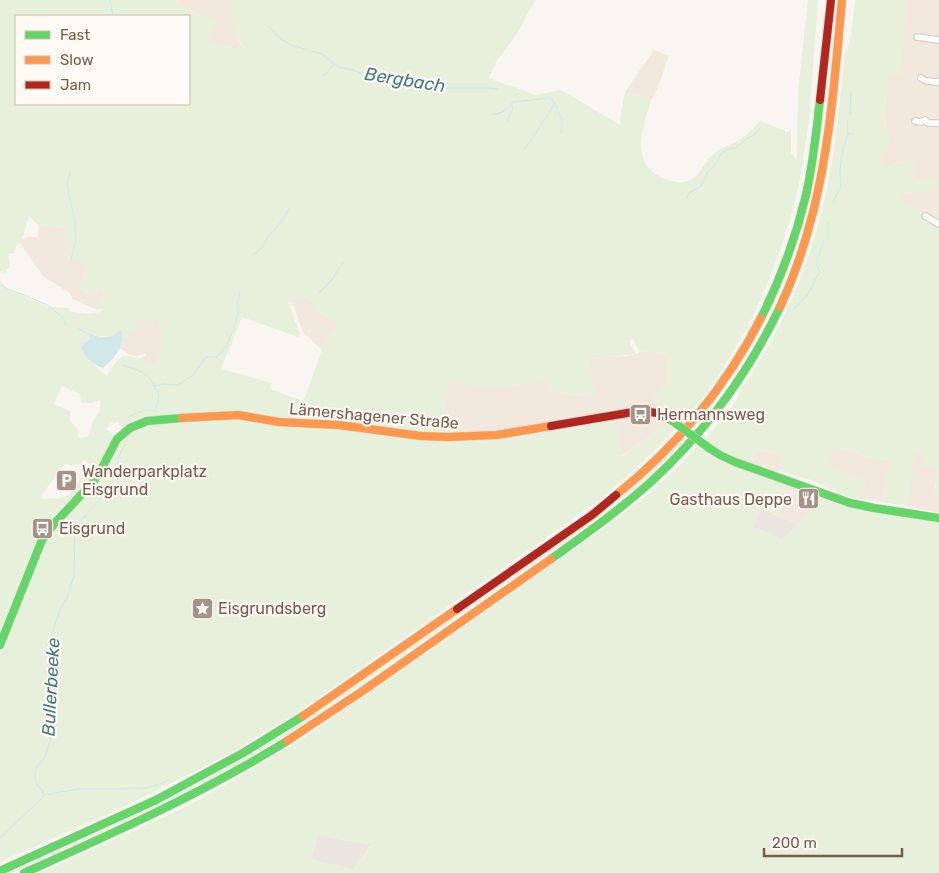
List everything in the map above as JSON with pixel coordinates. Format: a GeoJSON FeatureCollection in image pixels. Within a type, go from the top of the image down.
{"type":"FeatureCollection","features":[{"type":"Feature","properties":{"kind":"main road"},"geometry":{"type":"LineString","coordinates":[[0,871],[123,816],[190,783],[240,756],[301,717],[592,515],[639,477],[691,424],[714,396],[750,340],[775,288],[791,245],[805,198],[813,158],[831,0]]}},
{"type":"Feature","properties":{"kind":"main road"},"geometry":{"type":"LineString","coordinates":[[24,873],[183,800],[253,761],[324,716],[604,521],[661,473],[683,450],[706,424],[742,374],[762,341],[797,265],[820,185],[827,142],[842,0]]}},
{"type":"Feature","properties":{"kind":"main road","name":"Lämershagener Straße"},"geometry":{"type":"LineString","coordinates":[[0,644],[46,533],[59,516],[94,480],[117,439],[134,425],[147,420],[231,415],[279,422],[339,425],[421,436],[446,437],[497,435],[639,411],[658,413],[720,455],[735,462],[843,501],[939,518]]}},
{"type":"Feature","properties":{"kind":"street"},"geometry":{"type":"LineString","coordinates":[[917,37],[939,40]]}},
{"type":"Feature","properties":{"kind":"street"},"geometry":{"type":"LineString","coordinates":[[921,78],[926,81],[939,82]]}},
{"type":"Feature","properties":{"kind":"street"},"geometry":{"type":"LineString","coordinates":[[915,122],[921,122],[925,119],[928,122],[939,123]]}},
{"type":"Feature","properties":{"kind":"street"},"geometry":{"type":"LineString","coordinates":[[925,216],[939,224]]}},
{"type":"Feature","properties":{"kind":"shaded area"},"geometry":{"type":"Polygon","coordinates":[[[180,0],[231,0],[232,21],[239,41],[245,51],[206,42],[216,22],[176,4],[180,0]]]}},
{"type":"Feature","properties":{"kind":"shaded area"},"geometry":{"type":"Polygon","coordinates":[[[906,0],[939,0],[939,225],[899,200],[900,194],[936,190],[924,180],[914,181],[913,161],[897,163],[885,169],[883,168],[880,153],[889,146],[884,112],[889,74],[899,75],[906,0]]]}},
{"type":"Feature","properties":{"kind":"shaded area"},"geometry":{"type":"Polygon","coordinates":[[[654,50],[669,56],[651,100],[625,92],[654,50]]]}},
{"type":"Feature","properties":{"kind":"shaded area"},"geometry":{"type":"Polygon","coordinates":[[[39,225],[65,227],[68,257],[88,263],[81,288],[87,294],[93,295],[94,289],[104,293],[97,310],[73,299],[69,292],[44,277],[19,242],[26,237],[38,237],[39,225]]]}},
{"type":"Feature","properties":{"kind":"shaded area"},"geometry":{"type":"Polygon","coordinates":[[[309,297],[316,310],[339,324],[321,349],[303,332],[291,299],[309,297]]]}},
{"type":"Feature","properties":{"kind":"shaded area"},"geometry":{"type":"Polygon","coordinates":[[[137,319],[158,321],[162,331],[161,352],[155,367],[142,361],[141,358],[146,355],[143,353],[134,356],[122,349],[128,335],[128,330],[137,319]]]}},
{"type":"Feature","properties":{"kind":"shaded area"},"geometry":{"type":"Polygon","coordinates":[[[651,351],[667,355],[669,381],[663,388],[673,417],[662,428],[660,426],[651,436],[620,457],[617,419],[545,431],[541,423],[487,431],[443,432],[444,408],[449,382],[507,387],[547,380],[549,391],[581,396],[594,395],[588,359],[626,356],[651,351]]]}},
{"type":"Feature","properties":{"kind":"shaded area"},"geometry":{"type":"Polygon","coordinates":[[[834,446],[871,458],[891,459],[882,502],[860,499],[865,481],[826,467],[834,446]]]}},
{"type":"Feature","properties":{"kind":"shaded area"},"geometry":{"type":"Polygon","coordinates":[[[758,449],[783,458],[780,471],[769,471],[751,464],[758,449]]]}},
{"type":"Feature","properties":{"kind":"shaded area"},"geometry":{"type":"Polygon","coordinates":[[[914,452],[923,452],[938,469],[934,495],[939,497],[939,513],[907,506],[914,452]]]}},
{"type":"Feature","properties":{"kind":"shaded area"},"geometry":{"type":"Polygon","coordinates":[[[790,487],[832,502],[816,506],[798,524],[778,516],[781,492],[790,487]]]}},
{"type":"Feature","properties":{"kind":"shaded area"},"geometry":{"type":"Polygon","coordinates":[[[760,509],[798,524],[782,539],[753,527],[760,509]]]}},
{"type":"Feature","properties":{"kind":"shaded area"},"geometry":{"type":"Polygon","coordinates":[[[318,836],[371,844],[353,870],[311,859],[318,836]]]}},
{"type":"Feature","properties":{"kind":"green space"},"geometry":{"type":"Polygon","coordinates":[[[0,0],[180,0],[176,4],[216,22],[207,42],[245,51],[234,30],[231,0],[535,0],[517,34],[496,62],[489,78],[535,95],[561,90],[620,125],[625,92],[651,100],[641,143],[645,163],[662,178],[682,182],[695,177],[714,153],[741,139],[760,121],[788,132],[791,128],[791,153],[796,160],[798,92],[808,0],[818,0],[809,121],[799,185],[782,245],[747,329],[711,387],[683,423],[673,417],[668,407],[654,402],[652,395],[663,388],[669,381],[667,355],[651,351],[640,352],[633,339],[629,341],[636,354],[588,359],[595,395],[581,396],[549,391],[547,380],[507,387],[485,388],[449,382],[442,434],[309,421],[304,416],[304,400],[321,349],[339,324],[316,310],[309,297],[291,299],[293,306],[288,302],[300,334],[298,337],[242,317],[221,369],[272,383],[270,389],[300,400],[298,416],[294,420],[232,411],[146,417],[124,427],[119,426],[119,422],[111,423],[106,429],[116,436],[92,477],[54,515],[43,530],[0,631],[0,282],[9,291],[48,307],[69,308],[70,312],[89,314],[97,313],[105,308],[97,310],[104,293],[103,291],[94,289],[93,295],[87,294],[81,288],[88,263],[68,258],[65,227],[38,225],[29,216],[22,240],[16,246],[15,253],[8,254],[10,267],[6,273],[0,271],[0,0]],[[137,320],[136,330],[128,330],[129,335],[122,349],[119,349],[123,336],[115,335],[108,337],[89,335],[90,339],[83,345],[84,352],[91,362],[107,376],[115,363],[124,356],[141,358],[142,361],[155,367],[161,352],[162,331],[157,330],[158,321],[137,320]],[[62,386],[54,404],[71,412],[69,420],[77,428],[79,438],[88,437],[94,419],[100,410],[100,400],[91,403],[81,403],[80,394],[62,386]],[[84,460],[76,465],[65,464],[40,497],[43,499],[61,498],[69,495],[90,464],[84,460]]]}},
{"type":"Feature","properties":{"kind":"green space"},"geometry":{"type":"Polygon","coordinates":[[[855,0],[906,0],[899,76],[889,75],[884,112],[889,146],[880,153],[883,168],[885,169],[897,163],[913,161],[914,181],[935,177],[937,190],[901,194],[899,200],[927,214],[939,225],[939,497],[934,496],[938,469],[922,466],[923,453],[915,452],[907,506],[882,502],[891,459],[871,458],[834,446],[827,467],[865,481],[860,499],[846,496],[814,481],[780,471],[783,460],[780,456],[758,449],[751,464],[720,450],[704,440],[721,423],[738,398],[739,393],[774,337],[791,301],[810,251],[818,227],[829,178],[837,128],[845,53],[850,42],[855,0]]]}},
{"type":"Feature","properties":{"kind":"green space"},"geometry":{"type":"Polygon","coordinates":[[[230,419],[280,426],[334,428],[428,441],[455,441],[523,436],[617,419],[621,457],[651,436],[660,426],[662,428],[667,423],[675,429],[638,467],[598,501],[298,712],[202,768],[117,810],[0,862],[0,654],[45,541],[49,534],[92,488],[97,489],[101,485],[101,475],[124,435],[135,428],[156,423],[230,419]]]}},
{"type":"Feature","properties":{"kind":"green space"},"geometry":{"type":"Polygon","coordinates":[[[686,437],[652,474],[608,511],[296,729],[228,770],[165,803],[11,873],[6,873],[100,832],[194,786],[305,720],[611,507],[650,473],[686,437]]]}},
{"type":"Feature","properties":{"kind":"green space"},"geometry":{"type":"Polygon","coordinates":[[[699,444],[720,460],[791,487],[781,492],[778,516],[760,509],[753,527],[782,539],[816,506],[832,502],[876,512],[939,522],[939,873],[40,873],[186,807],[299,741],[606,527],[647,495],[680,465],[699,444]],[[318,836],[311,859],[353,870],[370,844],[318,836]]]}},
{"type":"Feature","properties":{"kind":"water"},"geometry":{"type":"Polygon","coordinates":[[[122,331],[120,347],[111,361],[103,368],[85,356],[82,348],[85,342],[90,339],[89,335],[85,332],[98,337],[107,337],[122,331]]]}},
{"type":"Feature","properties":{"kind":"waterway"},"geometry":{"type":"LineString","coordinates":[[110,0],[113,15]]}},
{"type":"Feature","properties":{"kind":"waterway","name":"Bergbach"},"geometry":{"type":"LineString","coordinates":[[268,26],[281,39],[291,45],[322,54],[338,67],[368,76],[386,75],[418,81],[440,88],[498,89]]}},
{"type":"Feature","properties":{"kind":"waterway","name":"Bergbach"},"geometry":{"type":"LineString","coordinates":[[323,76],[335,64]]}},
{"type":"Feature","properties":{"kind":"waterway"},"geometry":{"type":"LineString","coordinates":[[850,114],[851,93]]}},
{"type":"Feature","properties":{"kind":"waterway","name":"Bergbach"},"geometry":{"type":"LineString","coordinates":[[493,114],[505,111],[513,102],[552,99],[562,120],[561,134]]}},
{"type":"Feature","properties":{"kind":"waterway"},"geometry":{"type":"LineString","coordinates":[[524,150],[555,103]]}},
{"type":"Feature","properties":{"kind":"waterway"},"geometry":{"type":"LineString","coordinates":[[508,121],[513,109],[512,104]]}},
{"type":"Feature","properties":{"kind":"waterway"},"geometry":{"type":"LineString","coordinates":[[840,188],[842,151],[848,134],[848,120]]}},
{"type":"Feature","properties":{"kind":"waterway"},"geometry":{"type":"LineString","coordinates":[[687,198],[689,193],[701,186],[721,154],[728,149],[736,148],[747,138],[753,136],[761,127]]}},
{"type":"Feature","properties":{"kind":"waterway"},"geometry":{"type":"LineString","coordinates":[[848,134],[854,134]]}},
{"type":"Feature","properties":{"kind":"waterway","name":"Bullerbeeke"},"geometry":{"type":"LineString","coordinates":[[70,172],[67,183],[76,238],[70,264]]}},
{"type":"Feature","properties":{"kind":"waterway"},"geometry":{"type":"LineString","coordinates":[[833,203],[838,191]]}},
{"type":"Feature","properties":{"kind":"waterway","name":"Bullerbeeke"},"geometry":{"type":"LineString","coordinates":[[253,255],[262,248],[267,238],[289,209]]}},
{"type":"Feature","properties":{"kind":"waterway"},"geometry":{"type":"LineString","coordinates":[[828,222],[828,240]]}},
{"type":"Feature","properties":{"kind":"waterway"},"geometry":{"type":"LineString","coordinates":[[795,308],[808,293],[820,272],[816,264],[824,240]]}},
{"type":"Feature","properties":{"kind":"waterway"},"geometry":{"type":"LineString","coordinates":[[319,293],[331,281],[343,262]]}},
{"type":"Feature","properties":{"kind":"waterway","name":"Bullerbeeke"},"geometry":{"type":"LineString","coordinates":[[0,285],[49,306],[64,319],[66,326],[68,326]]}},
{"type":"Feature","properties":{"kind":"waterway","name":"Bullerbeeke"},"geometry":{"type":"LineString","coordinates":[[154,386],[164,384],[178,385],[193,375],[206,357],[217,357],[221,353],[231,336],[235,323],[240,291]]}},
{"type":"Feature","properties":{"kind":"waterway","name":"Bullerbeeke"},"geometry":{"type":"LineString","coordinates":[[79,329],[85,332]]}},
{"type":"Feature","properties":{"kind":"waterway","name":"Bullerbeeke"},"geometry":{"type":"LineString","coordinates":[[123,366],[145,374],[159,394],[156,410],[145,410],[129,416],[129,418]]}},
{"type":"Feature","properties":{"kind":"waterway","name":"Bullerbeeke"},"geometry":{"type":"LineString","coordinates":[[108,488],[116,477],[115,471],[118,466],[118,459],[131,431]]}},
{"type":"Feature","properties":{"kind":"waterway","name":"Bullerbeeke"},"geometry":{"type":"LineString","coordinates":[[43,793],[35,779],[36,768],[45,757],[52,734],[50,675],[48,667],[54,628],[74,576],[75,530],[83,517],[86,517],[86,514],[100,499]]}},
{"type":"Feature","properties":{"kind":"waterway"},"geometry":{"type":"LineString","coordinates":[[0,838],[43,795],[79,789],[147,788],[170,779]]}},
{"type":"Feature","properties":{"kind":"traffic: fast"},"geometry":{"type":"LineString","coordinates":[[761,318],[797,230],[810,175],[820,100]]}},
{"type":"Feature","properties":{"kind":"traffic: fast"},"geometry":{"type":"LineString","coordinates":[[551,559],[641,491],[691,441],[725,400],[755,355],[780,307]]}},
{"type":"Feature","properties":{"kind":"traffic: fast"},"geometry":{"type":"LineString","coordinates":[[0,645],[42,540],[54,524],[94,481],[117,439],[130,428],[147,421],[182,418]]}},
{"type":"Feature","properties":{"kind":"traffic: fast"},"geometry":{"type":"LineString","coordinates":[[671,420],[709,448]]}},
{"type":"Feature","properties":{"kind":"traffic: fast"},"geometry":{"type":"LineString","coordinates":[[709,448],[735,462],[850,503],[939,518]]}},
{"type":"Feature","properties":{"kind":"traffic: fast"},"geometry":{"type":"LineString","coordinates":[[0,871],[156,800],[243,753],[303,716]]}},
{"type":"Feature","properties":{"kind":"traffic: fast"},"geometry":{"type":"LineString","coordinates":[[24,873],[191,795],[287,741]]}},
{"type":"Feature","properties":{"kind":"traffic: slow"},"geometry":{"type":"LineString","coordinates":[[780,307],[808,232],[817,195],[830,118],[842,0]]}},
{"type":"Feature","properties":{"kind":"traffic: slow"},"geometry":{"type":"LineString","coordinates":[[616,495],[659,457],[698,414],[732,368],[761,318]]}},
{"type":"Feature","properties":{"kind":"traffic: slow"},"geometry":{"type":"LineString","coordinates":[[182,418],[238,415],[279,422],[339,425],[421,436],[447,437],[497,435],[551,426]]}},
{"type":"Feature","properties":{"kind":"traffic: slow"},"geometry":{"type":"LineString","coordinates":[[287,741],[364,690],[551,559]]}},
{"type":"Feature","properties":{"kind":"traffic: slow"},"geometry":{"type":"LineString","coordinates":[[303,716],[457,609]]}},
{"type":"Feature","properties":{"kind":"traffic: jam"},"geometry":{"type":"LineString","coordinates":[[820,100],[831,0]]}},
{"type":"Feature","properties":{"kind":"traffic: jam"},"geometry":{"type":"LineString","coordinates":[[551,426],[639,411],[658,413],[671,420]]}},
{"type":"Feature","properties":{"kind":"traffic: jam"},"geometry":{"type":"LineString","coordinates":[[457,609],[592,515],[616,495]]}},
{"type":"Feature","properties":{"kind":"place","name":"Hermannsweg"},"geometry":{"type":"Point","coordinates":[641,414]}},
{"type":"Feature","properties":{"kind":"place","name":"Wanderparkplatz Eisgrund"},"geometry":{"type":"Point","coordinates":[66,480]}},
{"type":"Feature","properties":{"kind":"place","name":"Gasthaus Deppe"},"geometry":{"type":"Point","coordinates":[808,499]}},
{"type":"Feature","properties":{"kind":"place","name":"Eisgrund"},"geometry":{"type":"Point","coordinates":[43,528]}},
{"type":"Feature","properties":{"kind":"place","name":"Eisgrundsberg"},"geometry":{"type":"Point","coordinates":[202,608]}}]}
